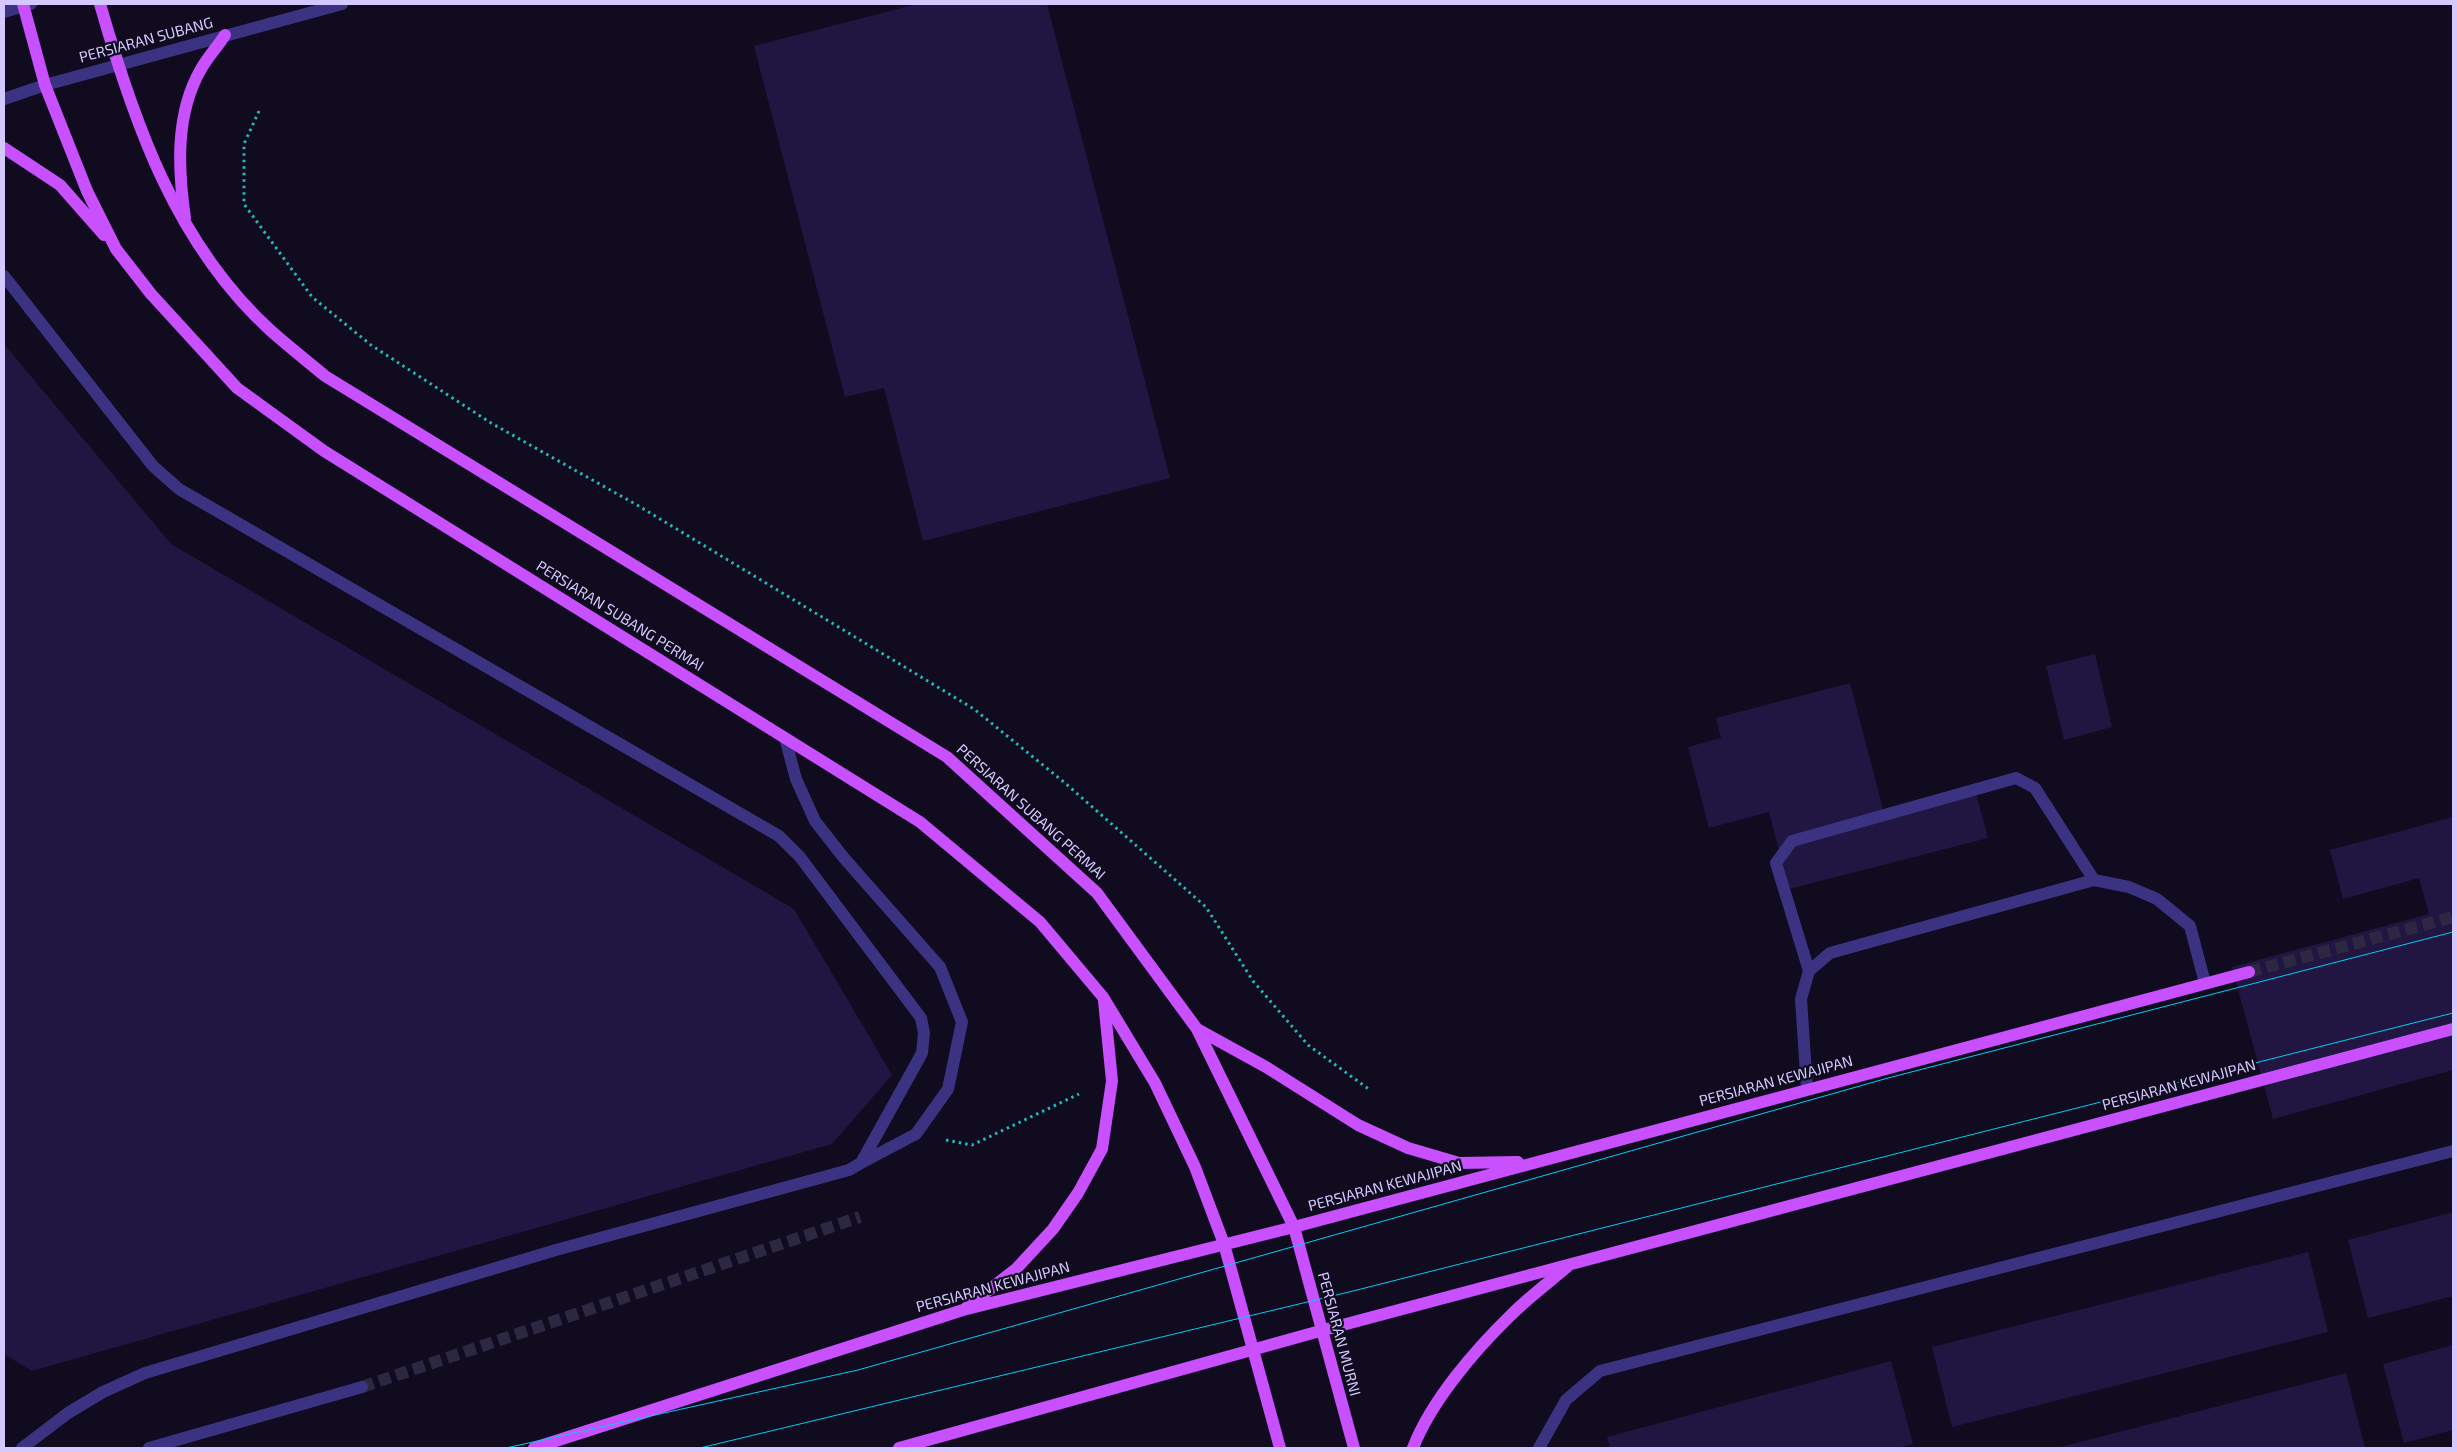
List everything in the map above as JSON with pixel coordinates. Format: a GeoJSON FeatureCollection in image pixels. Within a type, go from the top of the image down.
{"type":"FeatureCollection","features":[{"type":"Feature","properties":{"kind":"main road","name":"PERSIARAN SUBANG PERMAI"},"geometry":{"type":"LineString","coordinates":[[100,4],[118,65],[142,132],[163,182],[186,226],[228,285],[269,329],[325,376],[947,757],[1097,893],[1197,1029],[1294,1227]]}},
{"type":"Feature","properties":{"kind":"main road","name":"PERSIARAN SUBANG PERMAI"},"geometry":{"type":"LineString","coordinates":[[26,5],[45,85],[87,191],[116,249],[151,294],[237,388],[324,451],[920,822],[1040,922],[1104,997],[1155,1083],[1195,1167],[1224,1244]]}},
{"type":"Feature","properties":{"kind":"main road"},"geometry":{"type":"LineString","coordinates":[[186,226],[180,182],[180,143],[187,103],[201,70],[226,35]]}},
{"type":"Feature","properties":{"kind":"main road"},"geometry":{"type":"LineString","coordinates":[[4,148],[60,185],[116,249]]}},
{"type":"Feature","properties":{"kind":"main road","name":"PERSIARAN KEWAJIPAN"},"geometry":{"type":"LineString","coordinates":[[534,1448],[963,1310],[1294,1227],[2249,972]]}},
{"type":"Feature","properties":{"kind":"main road"},"geometry":{"type":"LineString","coordinates":[[963,1310],[1016,1269],[1053,1229],[1078,1193],[1102,1149],[1112,1081],[1104,997]]}},
{"type":"Feature","properties":{"kind":"main road"},"geometry":{"type":"LineString","coordinates":[[1197,1029],[1266,1066],[1358,1126],[1408,1148],[1459,1163],[1539,1161]]}},
{"type":"Feature","properties":{"kind":"main road","name":"PERSIARAN KEWAJIPAN"},"geometry":{"type":"LineString","coordinates":[[900,1448],[1320,1331],[2453,1029]]}},
{"type":"Feature","properties":{"kind":"main road","name":"PERSIARAN MURNI"},"geometry":{"type":"LineString","coordinates":[[1294,1227],[1320,1331],[1354,1448]]}},
{"type":"Feature","properties":{"kind":"main road"},"geometry":{"type":"LineString","coordinates":[[1224,1244],[1280,1448]]}},
{"type":"Feature","properties":{"kind":"main road"},"geometry":{"type":"LineString","coordinates":[[1413,1448],[1446,1391],[1473,1357],[1511,1314],[1571,1264]]}},
{"type":"Feature","properties":{"kind":"street","name":"PERSIARAN SUBANG"},"geometry":{"type":"LineString","coordinates":[[4,99],[45,85],[342,4]]}},
{"type":"Feature","properties":{"kind":"street"},"geometry":{"type":"LineString","coordinates":[[4,12],[26,5]]}},
{"type":"Feature","properties":{"kind":"street"},"geometry":{"type":"LineString","coordinates":[[4,276],[153,466],[179,489],[779,836],[800,856],[921,1018],[924,1033],[922,1053],[861,1163]]}},
{"type":"Feature","properties":{"kind":"street"},"geometry":{"type":"LineString","coordinates":[[22,1448],[68,1413],[96,1396],[145,1373],[556,1250],[849,1170],[916,1134],[948,1089],[962,1022],[940,967],[844,858],[815,821],[796,779],[786,738]]}},
{"type":"Feature","properties":{"kind":"street"},"geometry":{"type":"LineString","coordinates":[[1809,971],[1776,863],[1792,841],[2016,778],[2036,788],[2094,880]]}},
{"type":"Feature","properties":{"kind":"street"},"geometry":{"type":"LineString","coordinates":[[1807,1089],[1801,999],[1809,971],[1830,952],[2094,880],[2130,887],[2157,899],[2190,926],[2205,984]]}},
{"type":"Feature","properties":{"kind":"street"},"geometry":{"type":"LineString","coordinates":[[1539,1448],[1566,1400],[1600,1371],[2453,1151]]}},
{"type":"Feature","properties":{"kind":"street"},"geometry":{"type":"LineString","coordinates":[[149,1448],[362,1386]]}},
{"type":"Feature","properties":{"kind":"path"},"geometry":{"type":"LineString","coordinates":[[259,111],[244,144],[244,204],[312,297],[371,345],[491,423],[637,505],[974,709],[1065,783],[1206,907],[1253,981],[1308,1045],[1370,1090]]}},
{"type":"Feature","properties":{"kind":"path"},"geometry":{"type":"LineString","coordinates":[[916,1134],[972,1145],[1079,1094]]}},
{"type":"Feature","properties":{"kind":"building"},"geometry":{"type":"Polygon","coordinates":[[[917,4],[1047,4],[1170,478],[923,541],[884,388],[845,397],[754,46],[917,4]]]}},
{"type":"Feature","properties":{"kind":"building"},"geometry":{"type":"Polygon","coordinates":[[[4,344],[171,544],[794,909],[892,1075],[832,1144],[32,1371],[4,1354],[4,344]]]}},
{"type":"Feature","properties":{"kind":"building"},"geometry":{"type":"Polygon","coordinates":[[[2095,654],[2112,727],[2064,740],[2046,666],[2095,654]]]}},
{"type":"Feature","properties":{"kind":"building"},"geometry":{"type":"Polygon","coordinates":[[[1850,683],[1883,809],[1974,786],[1988,838],[1789,889],[1769,812],[1709,828],[1688,747],[1721,738],[1716,718],[1850,683]]]}},
{"type":"Feature","properties":{"kind":"building"},"geometry":{"type":"Polygon","coordinates":[[[2453,817],[2453,1070],[2273,1119],[2232,967],[2429,914],[2419,878],[2343,899],[2330,850],[2453,817]]]}},
{"type":"Feature","properties":{"kind":"building"},"geometry":{"type":"Polygon","coordinates":[[[2453,1212],[2453,1296],[2368,1318],[2348,1240],[2453,1212]]]}},
{"type":"Feature","properties":{"kind":"building"},"geometry":{"type":"Polygon","coordinates":[[[2308,1252],[2328,1332],[1952,1427],[1932,1347],[2308,1252]]]}},
{"type":"Feature","properties":{"kind":"building"},"geometry":{"type":"Polygon","coordinates":[[[2453,1345],[2453,1430],[2404,1443],[2383,1364],[2453,1345]]]}},
{"type":"Feature","properties":{"kind":"building"},"geometry":{"type":"Polygon","coordinates":[[[1891,1361],[1913,1444],[1897,1448],[1610,1448],[1607,1437],[1891,1361]]]}},
{"type":"Feature","properties":{"kind":"building"},"geometry":{"type":"Polygon","coordinates":[[[2346,1373],[2365,1448],[2057,1448],[2346,1373]]]}},
{"type":"Feature","properties":{"kind":"tunnel"},"geometry":{"type":"LineString","coordinates":[[2249,972],[2453,917]]}},
{"type":"Feature","properties":{"kind":"tunnel"},"geometry":{"type":"LineString","coordinates":[[362,1387],[860,1217]]}},
{"type":"Feature","properties":{"kind":"tram line"},"geometry":{"type":"LineString","coordinates":[[506,1448],[858,1370],[1888,1078],[2453,932]]}},
{"type":"Feature","properties":{"kind":"tram line"},"geometry":{"type":"LineString","coordinates":[[700,1448],[1353,1291],[2453,1013]]}}]}
